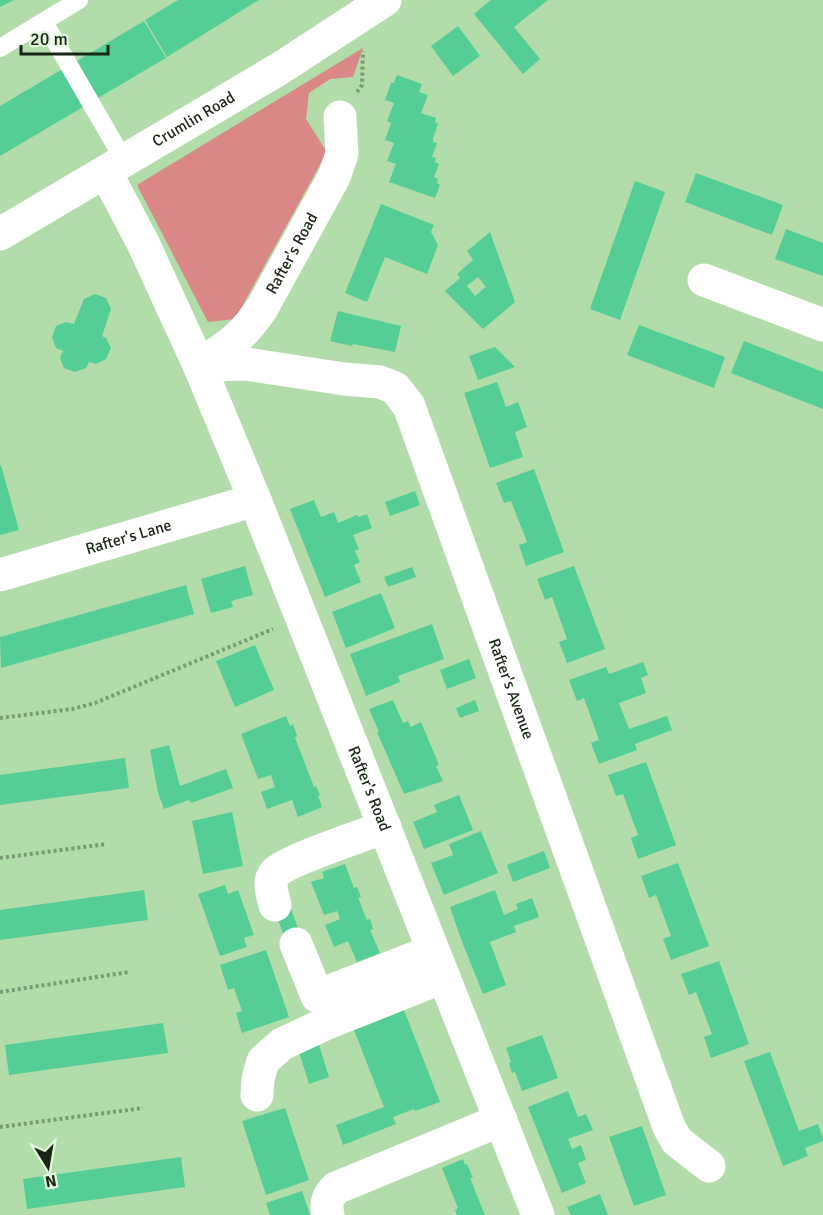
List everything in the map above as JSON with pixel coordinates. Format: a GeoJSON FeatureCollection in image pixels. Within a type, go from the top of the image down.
{"type":"FeatureCollection","features":[{"type":"Feature","properties":{"kind":"street","name":"Crumlin Road"},"geometry":{"type":"LineString","coordinates":[[0,234],[279,69],[385,0]]}},
{"type":"Feature","properties":{"kind":"street","name":"Rafter's Road"},"geometry":{"type":"LineString","coordinates":[[200,365],[235,342],[249,328],[262,308],[334,177],[342,154],[340,117]]}},
{"type":"Feature","properties":{"kind":"street","name":"Rafter's Road"},"geometry":{"type":"LineString","coordinates":[[116,167],[143,243],[200,365],[255,500],[538,1215]]}},
{"type":"Feature","properties":{"kind":"street"},"geometry":{"type":"LineString","coordinates":[[704,280],[823,325]]}},
{"type":"Feature","properties":{"kind":"street","name":"Rafter's Avenue"},"geometry":{"type":"LineString","coordinates":[[200,365],[246,364],[344,379],[380,382],[395,388],[409,406],[669,1127],[677,1141],[709,1166]]}},
{"type":"Feature","properties":{"kind":"street","name":"Rafter's Lane"},"geometry":{"type":"LineString","coordinates":[[0,575],[255,500]]}},
{"type":"Feature","properties":{"kind":"street"},"geometry":{"type":"LineString","coordinates":[[275,905],[270,885],[275,873],[295,862],[385,827]]}},
{"type":"Feature","properties":{"kind":"street"},"geometry":{"type":"LineString","coordinates":[[296,944],[317,996],[438,964]]}},
{"type":"Feature","properties":{"kind":"street"},"geometry":{"type":"LineString","coordinates":[[257,1095],[263,1061],[282,1044],[325,1024],[438,964]]}},
{"type":"Feature","properties":{"kind":"street"},"geometry":{"type":"LineString","coordinates":[[328,1215],[326,1208],[328,1196],[336,1188],[501,1120]]}},
{"type":"Feature","properties":{"kind":"lane"},"geometry":{"type":"LineString","coordinates":[[0,48],[79,0]]}},
{"type":"Feature","properties":{"kind":"lane"},"geometry":{"type":"LineString","coordinates":[[44,22],[116,167]]}},
{"type":"Feature","properties":{"kind":"path"},"geometry":{"type":"LineString","coordinates":[[340,117],[362,85],[363,48]]}},
{"type":"Feature","properties":{"kind":"path"},"geometry":{"type":"LineString","coordinates":[[0,718],[72,709],[95,703],[302,618]]}},
{"type":"Feature","properties":{"kind":"path"},"geometry":{"type":"LineString","coordinates":[[0,858],[107,844]]}},
{"type":"Feature","properties":{"kind":"path"},"geometry":{"type":"LineString","coordinates":[[0,992],[129,972]]}},
{"type":"Feature","properties":{"kind":"path"},"geometry":{"type":"LineString","coordinates":[[0,1127],[143,1107]]}},
{"type":"Feature","properties":{"kind":"shaded area"},"geometry":{"type":"Polygon","coordinates":[[[363,48],[353,77],[330,79],[309,93],[306,119],[327,152],[235,319],[208,322],[137,185],[363,48]]]}},
{"type":"Feature","properties":{"kind":"building"},"geometry":{"type":"Polygon","coordinates":[[[0,0],[14,0],[0,7],[0,0]]]}},
{"type":"Feature","properties":{"kind":"building"},"geometry":{"type":"Polygon","coordinates":[[[178,0],[259,0],[167,57],[145,20],[178,0]]]}},
{"type":"Feature","properties":{"kind":"building"},"geometry":{"type":"Polygon","coordinates":[[[491,0],[548,0],[514,27],[540,59],[523,74],[474,14],[491,0]]]}},
{"type":"Feature","properties":{"kind":"building"},"geometry":{"type":"Polygon","coordinates":[[[144,21],[166,58],[98,98],[77,61],[144,21]]]}},
{"type":"Feature","properties":{"kind":"building"},"geometry":{"type":"Polygon","coordinates":[[[458,26],[480,56],[453,76],[431,46],[458,26]]]}},
{"type":"Feature","properties":{"kind":"building"},"geometry":{"type":"Polygon","coordinates":[[[66,67],[88,104],[0,156],[0,106],[66,67]]]}},
{"type":"Feature","properties":{"kind":"building"},"geometry":{"type":"Polygon","coordinates":[[[397,75],[422,84],[419,92],[428,95],[421,113],[436,118],[435,122],[438,124],[433,138],[433,142],[437,143],[432,157],[436,158],[435,162],[439,164],[434,177],[438,179],[437,183],[440,185],[435,198],[389,182],[396,164],[387,161],[394,143],[385,140],[391,123],[387,121],[394,103],[385,100],[391,83],[394,83],[397,75]]]}},
{"type":"Feature","properties":{"kind":"building"},"geometry":{"type":"Polygon","coordinates":[[[696,173],[783,205],[772,235],[685,202],[696,173]]]}},
{"type":"Feature","properties":{"kind":"building"},"geometry":{"type":"Polygon","coordinates":[[[635,181],[665,192],[620,320],[590,309],[635,181]]]}},
{"type":"Feature","properties":{"kind":"building"},"geometry":{"type":"Polygon","coordinates":[[[381,204],[434,225],[431,232],[438,245],[427,274],[385,257],[367,302],[345,293],[381,204]]]}},
{"type":"Feature","properties":{"kind":"building"},"geometry":{"type":"Polygon","coordinates":[[[786,229],[823,243],[823,276],[775,259],[786,229]]]}},
{"type":"Feature","properties":{"kind":"building"},"geometry":{"type":"Polygon","coordinates":[[[490,232],[515,302],[483,329],[445,291],[460,278],[457,274],[473,260],[467,251],[490,232]],[[478,277],[467,286],[475,296],[486,287],[478,277]]]}},
{"type":"Feature","properties":{"kind":"building"},"geometry":{"type":"Polygon","coordinates":[[[95,294],[106,298],[111,309],[102,336],[106,338],[111,348],[106,359],[96,364],[89,362],[86,368],[75,372],[64,368],[60,358],[63,351],[56,348],[52,337],[56,326],[66,322],[74,324],[84,299],[95,294]]]}},
{"type":"Feature","properties":{"kind":"building"},"geometry":{"type":"Polygon","coordinates":[[[338,311],[401,326],[395,352],[330,341],[338,311]]]}},
{"type":"Feature","properties":{"kind":"building"},"geometry":{"type":"Polygon","coordinates":[[[639,325],[725,357],[714,388],[627,355],[639,325]]]}},
{"type":"Feature","properties":{"kind":"building"},"geometry":{"type":"Polygon","coordinates":[[[744,341],[823,372],[823,409],[731,373],[744,341]]]}},
{"type":"Feature","properties":{"kind":"building"},"geometry":{"type":"Polygon","coordinates":[[[495,347],[515,367],[478,380],[469,356],[495,347]]]}},
{"type":"Feature","properties":{"kind":"building"},"geometry":{"type":"Polygon","coordinates":[[[497,382],[506,407],[518,402],[527,427],[515,432],[523,457],[490,468],[464,393],[497,382]]]}},
{"type":"Feature","properties":{"kind":"building"},"geometry":{"type":"Polygon","coordinates":[[[0,466],[19,530],[0,535],[0,466]]]}},
{"type":"Feature","properties":{"kind":"building"},"geometry":{"type":"Polygon","coordinates":[[[534,469],[564,552],[526,566],[519,545],[527,542],[511,501],[504,503],[496,483],[534,469]]]}},
{"type":"Feature","properties":{"kind":"building"},"geometry":{"type":"Polygon","coordinates":[[[415,491],[420,505],[390,516],[385,502],[415,491]]]}},
{"type":"Feature","properties":{"kind":"building"},"geometry":{"type":"Polygon","coordinates":[[[314,500],[321,517],[334,512],[338,523],[357,515],[359,517],[367,514],[372,528],[353,535],[359,549],[355,551],[360,562],[354,565],[361,582],[325,597],[290,509],[314,500]]]}},
{"type":"Feature","properties":{"kind":"building"},"geometry":{"type":"Polygon","coordinates":[[[245,566],[253,595],[231,601],[233,607],[211,613],[201,579],[245,566]]]}},
{"type":"Feature","properties":{"kind":"building"},"geometry":{"type":"Polygon","coordinates":[[[574,566],[605,649],[567,663],[559,642],[567,639],[552,597],[545,600],[537,579],[574,566]]]}},
{"type":"Feature","properties":{"kind":"building"},"geometry":{"type":"Polygon","coordinates":[[[412,567],[416,577],[388,587],[384,577],[412,567]]]}},
{"type":"Feature","properties":{"kind":"building"},"geometry":{"type":"Polygon","coordinates":[[[186,585],[194,614],[1,668],[0,637],[186,585]]]}},
{"type":"Feature","properties":{"kind":"building"},"geometry":{"type":"Polygon","coordinates":[[[381,593],[395,628],[346,648],[332,612],[381,593]]]}},
{"type":"Feature","properties":{"kind":"building"},"geometry":{"type":"Polygon","coordinates":[[[432,624],[444,659],[398,676],[400,682],[366,696],[350,654],[432,624]]]}},
{"type":"Feature","properties":{"kind":"building"},"geometry":{"type":"Polygon","coordinates":[[[255,645],[274,690],[235,707],[216,661],[255,645]]]}},
{"type":"Feature","properties":{"kind":"building"},"geometry":{"type":"Polygon","coordinates":[[[469,659],[476,678],[447,689],[440,670],[469,659]]]}},
{"type":"Feature","properties":{"kind":"building"},"geometry":{"type":"Polygon","coordinates":[[[643,662],[648,675],[641,678],[646,693],[619,703],[629,729],[667,716],[672,730],[635,744],[637,750],[599,764],[591,743],[599,740],[584,698],[577,701],[569,680],[606,667],[609,674],[643,662]]]}},
{"type":"Feature","properties":{"kind":"building"},"geometry":{"type":"Polygon","coordinates":[[[393,700],[403,723],[408,721],[411,727],[421,722],[439,765],[436,766],[443,781],[404,794],[369,709],[393,700]]]}},
{"type":"Feature","properties":{"kind":"building"},"geometry":{"type":"Polygon","coordinates":[[[475,700],[479,711],[460,718],[456,708],[475,700]]]}},
{"type":"Feature","properties":{"kind":"building"},"geometry":{"type":"Polygon","coordinates":[[[286,716],[290,726],[293,724],[297,736],[295,738],[314,787],[316,786],[320,795],[318,796],[322,807],[298,817],[292,800],[267,809],[261,792],[275,787],[271,775],[258,779],[241,734],[286,716]]]}},
{"type":"Feature","properties":{"kind":"building"},"geometry":{"type":"Polygon","coordinates":[[[169,745],[180,786],[226,769],[233,788],[191,803],[189,800],[164,809],[158,793],[150,750],[169,745]]]}},
{"type":"Feature","properties":{"kind":"building"},"geometry":{"type":"Polygon","coordinates":[[[125,758],[129,788],[0,805],[0,775],[125,758]]]}},
{"type":"Feature","properties":{"kind":"building"},"geometry":{"type":"Polygon","coordinates":[[[646,762],[676,845],[638,859],[631,838],[638,835],[623,794],[616,796],[608,775],[646,762]]]}},
{"type":"Feature","properties":{"kind":"building"},"geometry":{"type":"Polygon","coordinates":[[[459,795],[473,830],[424,849],[413,822],[437,812],[434,805],[459,795]]]}},
{"type":"Feature","properties":{"kind":"building"},"geometry":{"type":"Polygon","coordinates":[[[232,812],[243,866],[203,874],[192,821],[232,812]]]}},
{"type":"Feature","properties":{"kind":"building"},"geometry":{"type":"Polygon","coordinates":[[[481,831],[498,873],[444,895],[431,863],[453,855],[449,844],[481,831]]]}},
{"type":"Feature","properties":{"kind":"building"},"geometry":{"type":"Polygon","coordinates":[[[544,851],[550,868],[513,882],[507,865],[544,851]]]}},
{"type":"Feature","properties":{"kind":"building"},"geometry":{"type":"Polygon","coordinates":[[[678,863],[709,946],[671,960],[663,939],[671,936],[656,895],[649,898],[641,876],[678,863]]]}},
{"type":"Feature","properties":{"kind":"building"},"geometry":{"type":"Polygon","coordinates":[[[345,864],[354,888],[357,887],[361,897],[358,898],[367,920],[370,919],[373,929],[370,930],[380,953],[357,962],[348,941],[334,947],[325,925],[340,919],[337,911],[324,915],[311,882],[324,878],[322,872],[345,864]]]}},
{"type":"Feature","properties":{"kind":"building"},"geometry":{"type":"Polygon","coordinates":[[[225,885],[228,894],[238,890],[254,935],[244,938],[247,947],[220,956],[198,894],[225,885]]]}},
{"type":"Feature","properties":{"kind":"building"},"geometry":{"type":"Polygon","coordinates":[[[144,890],[148,920],[0,940],[0,910],[144,890]]]}},
{"type":"Feature","properties":{"kind":"building"},"geometry":{"type":"Polygon","coordinates":[[[495,890],[504,915],[518,909],[516,904],[532,898],[539,917],[514,926],[516,932],[490,942],[506,985],[483,994],[450,907],[495,890]]]}},
{"type":"Feature","properties":{"kind":"building"},"geometry":{"type":"Polygon","coordinates":[[[291,909],[299,931],[284,936],[276,914],[291,909]]]}},
{"type":"Feature","properties":{"kind":"building"},"geometry":{"type":"Polygon","coordinates":[[[266,950],[289,1017],[242,1033],[236,1013],[242,1011],[234,988],[228,990],[220,965],[266,950]]]}},
{"type":"Feature","properties":{"kind":"building"},"geometry":{"type":"Polygon","coordinates":[[[719,961],[749,1044],[711,1058],[704,1037],[712,1034],[696,992],[689,995],[681,974],[719,961]]]}},
{"type":"Feature","properties":{"kind":"building"},"geometry":{"type":"Polygon","coordinates":[[[404,1010],[440,1102],[393,1117],[396,1124],[343,1145],[336,1125],[384,1107],[354,1030],[404,1010]]]}},
{"type":"Feature","properties":{"kind":"building"},"geometry":{"type":"Polygon","coordinates":[[[163,1023],[168,1053],[9,1075],[5,1045],[163,1023]]]}},
{"type":"Feature","properties":{"kind":"building"},"geometry":{"type":"Polygon","coordinates":[[[542,1035],[558,1078],[522,1091],[515,1072],[512,1073],[506,1048],[542,1035]]]}},
{"type":"Feature","properties":{"kind":"building"},"geometry":{"type":"Polygon","coordinates":[[[318,1042],[329,1077],[309,1084],[298,1049],[318,1042]]]}},
{"type":"Feature","properties":{"kind":"building"},"geometry":{"type":"Polygon","coordinates":[[[770,1052],[799,1131],[818,1124],[823,1138],[823,1141],[805,1148],[808,1156],[783,1166],[744,1061],[770,1052]]]}},
{"type":"Feature","properties":{"kind":"building"},"geometry":{"type":"Polygon","coordinates":[[[568,1091],[578,1117],[586,1114],[593,1130],[568,1139],[572,1149],[581,1145],[586,1160],[578,1163],[586,1183],[562,1193],[528,1107],[568,1091]]]}},
{"type":"Feature","properties":{"kind":"building"},"geometry":{"type":"Polygon","coordinates":[[[285,1108],[309,1180],[266,1195],[242,1121],[285,1108]]]}},
{"type":"Feature","properties":{"kind":"building"},"geometry":{"type":"Polygon","coordinates":[[[642,1126],[666,1195],[634,1206],[609,1137],[642,1126]]]}},
{"type":"Feature","properties":{"kind":"building"},"geometry":{"type":"Polygon","coordinates":[[[181,1157],[185,1187],[27,1209],[23,1179],[181,1157]]]}},
{"type":"Feature","properties":{"kind":"building"},"geometry":{"type":"Polygon","coordinates":[[[463,1159],[473,1178],[470,1178],[485,1215],[457,1215],[455,1210],[458,1208],[442,1168],[463,1159]]]}},
{"type":"Feature","properties":{"kind":"building"},"geometry":{"type":"Polygon","coordinates":[[[302,1191],[310,1215],[270,1215],[266,1203],[302,1191]]]}},
{"type":"Feature","properties":{"kind":"building"},"geometry":{"type":"Polygon","coordinates":[[[600,1194],[608,1215],[571,1215],[567,1207],[600,1194]]]}}]}
